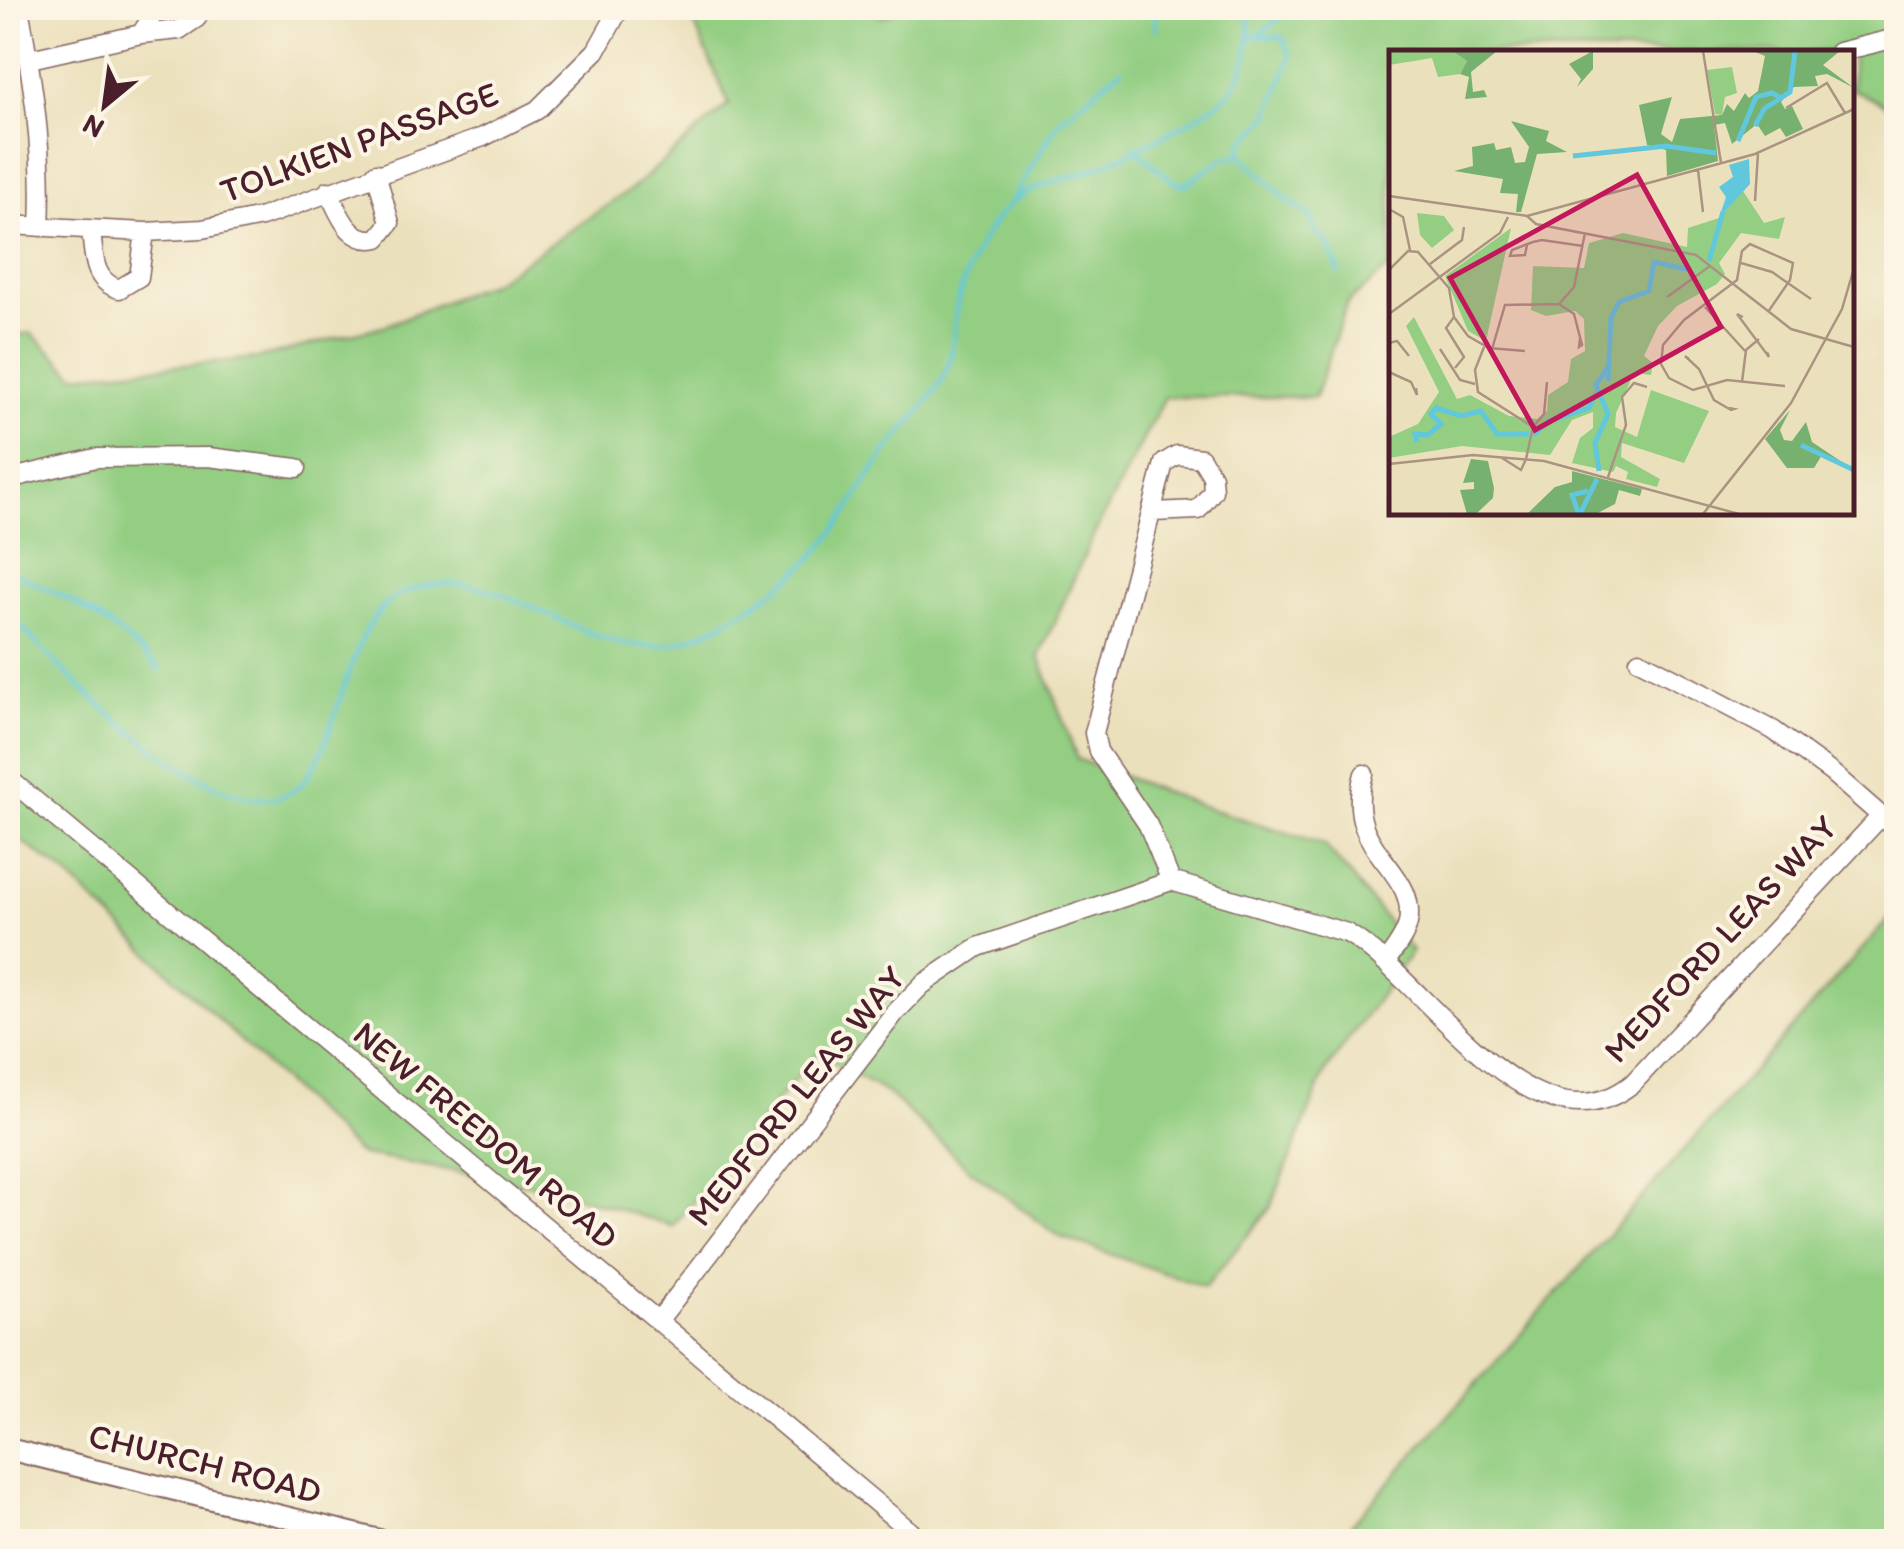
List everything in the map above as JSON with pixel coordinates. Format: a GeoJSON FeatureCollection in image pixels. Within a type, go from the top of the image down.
{"type":"FeatureCollection","features":[{"type":"Feature","properties":{"kind":"main road","name":"CHURCH ROAD"},"geometry":{"type":"LineString","coordinates":[[8,1448],[387,1542]]}},
{"type":"Feature","properties":{"kind":"street"},"geometry":{"type":"LineString","coordinates":[[19,8],[30,59],[43,170],[40,227]]}},
{"type":"Feature","properties":{"kind":"street"},"geometry":{"type":"LineString","coordinates":[[141,34],[157,8]]}},
{"type":"Feature","properties":{"kind":"street"},"geometry":{"type":"LineString","coordinates":[[30,59],[188,26],[200,8]]}},
{"type":"Feature","properties":{"kind":"street","name":"TOLKIEN PASSAGE"},"geometry":{"type":"LineString","coordinates":[[8,224],[145,232],[238,224],[483,136],[537,110],[596,52],[620,8]]}},
{"type":"Feature","properties":{"kind":"street"},"geometry":{"type":"LineString","coordinates":[[1847,50],[1896,38]]}},
{"type":"Feature","properties":{"kind":"street"},"geometry":{"type":"LineString","coordinates":[[328,191],[352,234],[369,240],[378,238],[390,224],[376,173]]}},
{"type":"Feature","properties":{"kind":"street"},"geometry":{"type":"LineString","coordinates":[[91,230],[96,271],[119,289],[139,278],[145,232]]}},
{"type":"Feature","properties":{"kind":"street"},"geometry":{"type":"LineString","coordinates":[[8,479],[96,458],[208,457],[297,468]]}},
{"type":"Feature","properties":{"kind":"street"},"geometry":{"type":"LineString","coordinates":[[1153,512],[1110,660],[1094,733],[1098,751],[1148,825],[1171,880]]}},
{"type":"Feature","properties":{"kind":"street"},"geometry":{"type":"LineString","coordinates":[[1639,660],[1773,730],[1896,829]]}},
{"type":"Feature","properties":{"kind":"street"},"geometry":{"type":"LineString","coordinates":[[1364,774],[1356,800],[1359,819],[1404,889],[1408,914],[1404,935],[1385,963]]}},
{"type":"Feature","properties":{"kind":"street","name":"NEW FREEDOM ROAD"},"geometry":{"type":"LineString","coordinates":[[8,778],[923,1542]]}},
{"type":"Feature","properties":{"kind":"street","name":"MEDFORD LEAS WAY"},"geometry":{"type":"LineString","coordinates":[[658,1321],[895,1013],[922,986],[978,947],[1171,880],[1347,933],[1385,963],[1448,1024],[1533,1091],[1563,1104],[1593,1105],[1633,1082],[1882,815]]}},
{"type":"Feature","properties":{"kind":"green space"},"geometry":{"type":"Polygon","coordinates":[[[693,8],[868,8],[882,17],[902,8],[1896,8],[1896,110],[1854,90],[1854,50],[1389,50],[1389,268],[1347,303],[1315,397],[1165,397],[1094,534],[1039,656],[1077,759],[1210,809],[1324,844],[1412,951],[1325,1072],[1270,1208],[1205,1287],[1060,1237],[968,1168],[890,1095],[817,1053],[673,1226],[550,1188],[359,1154],[65,873],[8,831],[8,336],[31,333],[75,375],[259,358],[387,325],[495,281],[633,188],[729,104],[689,12],[693,8]]]}},
{"type":"Feature","properties":{"kind":"green space"},"geometry":{"type":"Polygon","coordinates":[[[1896,911],[1896,1541],[1337,1541],[1896,911]]]}},
{"type":"Feature","properties":{"kind":"waterway"},"geometry":{"type":"LineString","coordinates":[[1155,30],[1156,8]]}},
{"type":"Feature","properties":{"kind":"waterway"},"geometry":{"type":"LineString","coordinates":[[8,611],[62,669],[146,742],[191,773],[234,793],[272,798],[302,783],[316,762],[370,624],[387,604],[408,591],[445,584],[481,588],[618,642],[653,646],[708,630],[761,600],[809,561],[839,524],[887,451],[934,393],[949,364],[956,310],[967,272],[1001,213],[1030,191],[1088,171],[1184,124],[1229,93],[1245,63],[1250,29],[1248,8]]}},
{"type":"Feature","properties":{"kind":"waterway"},"geometry":{"type":"LineString","coordinates":[[1259,34],[1294,8]]}},
{"type":"Feature","properties":{"kind":"waterway"},"geometry":{"type":"LineString","coordinates":[[1726,8],[1781,16],[1812,15],[1834,8]]}},
{"type":"Feature","properties":{"kind":"waterway"},"geometry":{"type":"LineString","coordinates":[[1241,155],[1241,145],[1269,116],[1291,56],[1282,37],[1250,36]]}},
{"type":"Feature","properties":{"kind":"waterway"},"geometry":{"type":"LineString","coordinates":[[1012,201],[1058,122],[1121,69]]}},
{"type":"Feature","properties":{"kind":"waterway"},"geometry":{"type":"LineString","coordinates":[[1134,148],[1171,180],[1185,185],[1223,158],[1241,155]]}},
{"type":"Feature","properties":{"kind":"waterway"},"geometry":{"type":"LineString","coordinates":[[1241,155],[1287,200],[1311,216],[1314,231],[1327,241],[1339,272]]}},
{"type":"Feature","properties":{"kind":"waterway"},"geometry":{"type":"LineString","coordinates":[[8,570],[88,611],[124,636],[159,669]]}}]}
